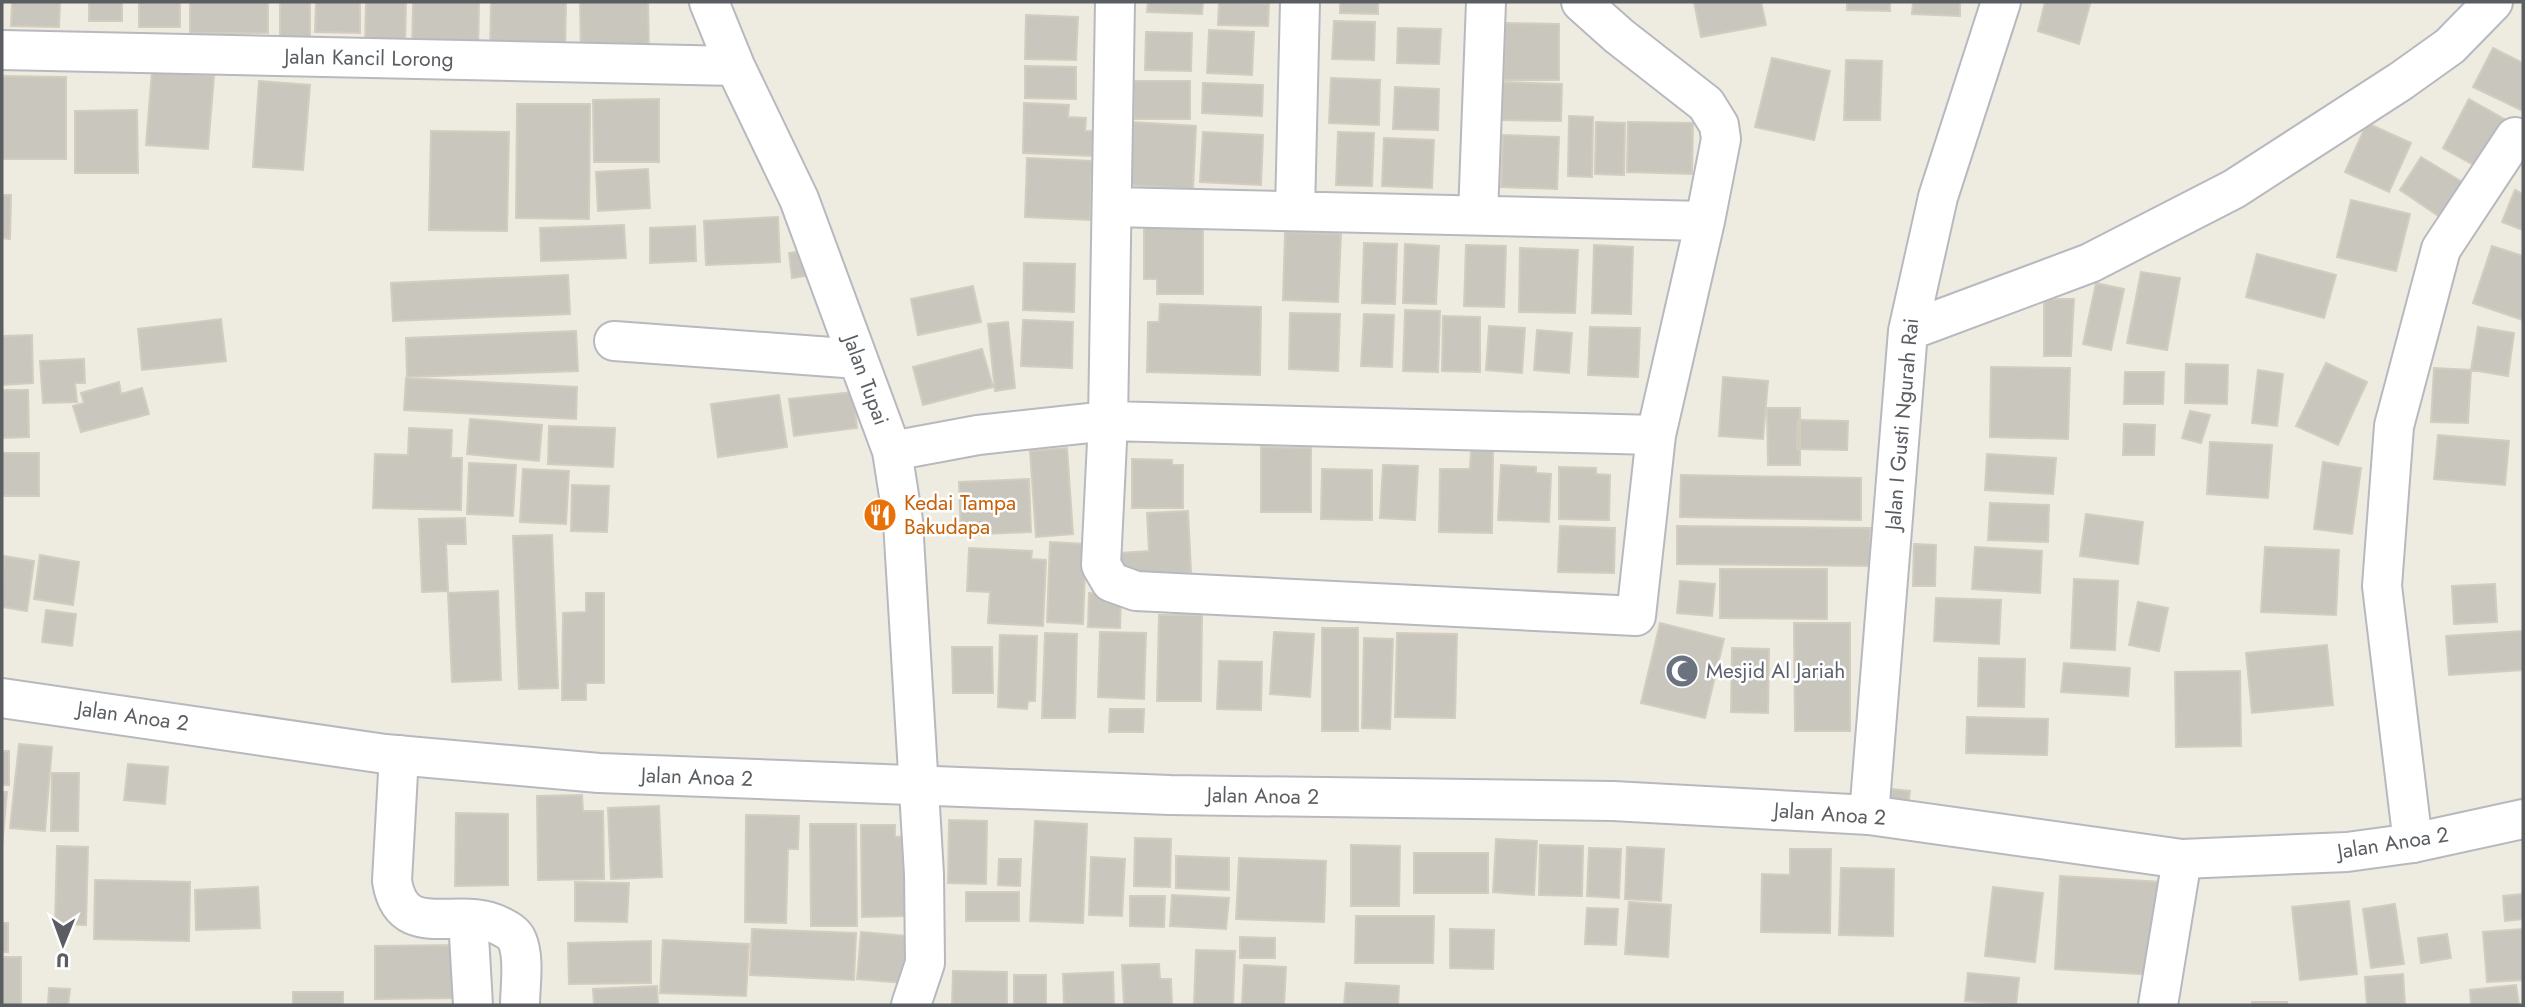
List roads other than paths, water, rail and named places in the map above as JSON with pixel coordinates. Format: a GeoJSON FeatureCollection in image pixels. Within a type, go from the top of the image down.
{"type":"FeatureCollection","features":[{"type":"Feature","properties":{"kind":"street","name":"Jalan Tupai"},"geometry":{"type":"LineString","coordinates":[[709,2],[799,199],[892,451],[903,521],[920,784],[925,963],[911,1005]]}},
{"type":"Feature","properties":{"kind":"street"},"geometry":{"type":"LineString","coordinates":[[1115,2],[1108,421],[1101,565],[1111,582],[1136,591],[1636,616],[1656,435],[1721,139],[1719,125],[1706,104],[1619,36],[1581,2]]}},
{"type":"Feature","properties":{"kind":"street"},"geometry":{"type":"LineString","coordinates":[[1295,211],[1300,2]]}},
{"type":"Feature","properties":{"kind":"street"},"geometry":{"type":"LineString","coordinates":[[1478,215],[1486,2]]}},
{"type":"Feature","properties":{"kind":"street","name":"Jalan I Gusti Ngurah Rai"},"geometry":{"type":"LineString","coordinates":[[1869,815],[1908,331],[1938,197],[2001,2]]}},
{"type":"Feature","properties":{"kind":"street"},"geometry":{"type":"LineString","coordinates":[[1908,331],[2090,263],[2234,189],[2401,81],[2450,46],[2493,2]]}},
{"type":"Feature","properties":{"kind":"street","name":"Jalan Kancil Lorong"},"geometry":{"type":"LineString","coordinates":[[2,50],[736,66]]}},
{"type":"Feature","properties":{"kind":"street"},"geometry":{"type":"LineString","coordinates":[[2413,843],[2382,586],[2393,426],[2441,249],[2515,137]]}},
{"type":"Feature","properties":{"kind":"street"},"geometry":{"type":"LineString","coordinates":[[1112,207],[1705,221]]}},
{"type":"Feature","properties":{"kind":"street"},"geometry":{"type":"LineString","coordinates":[[614,341],[858,359]]}},
{"type":"Feature","properties":{"kind":"street"},"geometry":{"type":"LineString","coordinates":[[892,451],[978,435],[1108,421],[1656,435]]}},
{"type":"Feature","properties":{"kind":"street","name":"Jalan Anoa 2"},"geometry":{"type":"LineString","coordinates":[[2,698],[399,755],[599,773],[1170,795],[1613,800],[1869,815],[2182,859],[2347,852],[2413,843],[2523,819]]}},
{"type":"Feature","properties":{"kind":"street"},"geometry":{"type":"LineString","coordinates":[[399,755],[392,881],[395,898],[408,914],[494,923],[509,931],[516,938],[520,954],[520,1005]]}},
{"type":"Feature","properties":{"kind":"street"},"geometry":{"type":"LineString","coordinates":[[2158,1005],[2182,859]]}},
{"type":"Feature","properties":{"kind":"street"},"geometry":{"type":"LineString","coordinates":[[468,919],[473,1005]]}},
{"type":"Feature","properties":{"kind":"place","name":"Kedai Tampa Bakudapa"},"geometry":{"type":"Point","coordinates":[880,515]}},
{"type":"Feature","properties":{"kind":"place","name":"Mesjid Al Jariah"},"geometry":{"type":"Point","coordinates":[1682,671]}}]}
